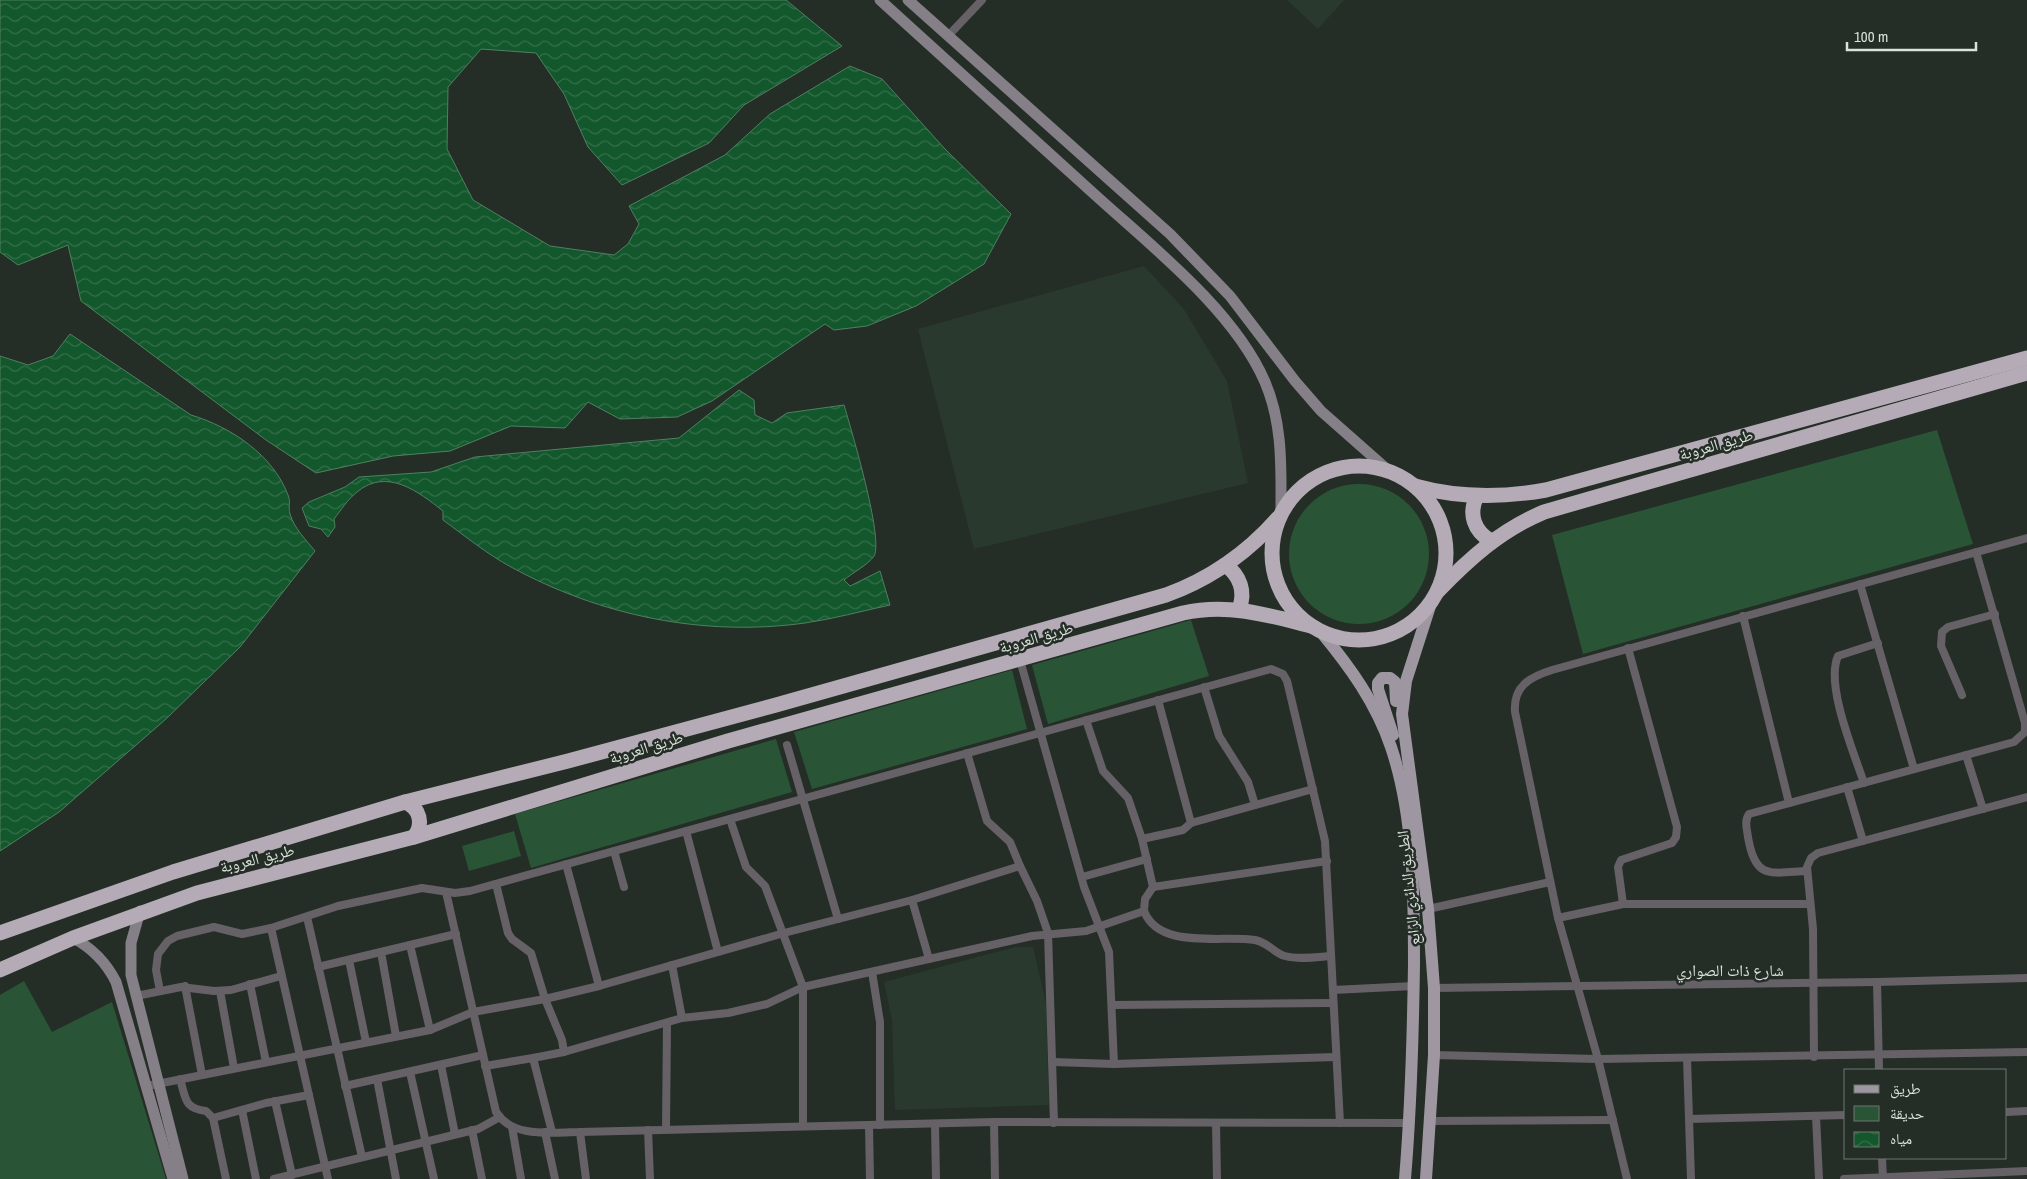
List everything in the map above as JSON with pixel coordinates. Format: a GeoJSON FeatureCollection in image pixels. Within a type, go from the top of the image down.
{"type":"FeatureCollection","features":[{"type":"Feature","properties":{"kind":"highway","name":"طريق العروبة"},"geometry":{"type":"LineString","coordinates":[[1415,486],[1477,496],[1505,496],[1546,490],[2027,358]]}},
{"type":"Feature","properties":{"kind":"highway","name":"طريق العروبة"},"geometry":{"type":"LineString","coordinates":[[1435,595],[1491,541],[1530,518],[1559,507],[2027,373]]}},
{"type":"Feature","properties":{"kind":"highway"},"geometry":{"type":"LineString","coordinates":[[1360,466],[1389,471],[1415,486],[1435,510],[1444,535],[1446,561],[1435,595],[1411,623],[1383,637],[1351,640],[1316,629],[1289,605],[1275,578],[1271,548],[1280,515],[1298,489],[1314,478],[1332,470],[1360,466]]}},
{"type":"Feature","properties":{"kind":"highway"},"geometry":{"type":"LineString","coordinates":[[1477,496],[1473,506],[1474,522],[1482,535],[1491,541]]}},
{"type":"Feature","properties":{"kind":"highway","name":"طريق العروبة"},"geometry":{"type":"LineString","coordinates":[[0,933],[173,872],[405,802],[561,763],[776,705],[1154,599],[1191,585],[1225,565],[1259,539],[1280,515]]}},
{"type":"Feature","properties":{"kind":"highway"},"geometry":{"type":"LineString","coordinates":[[1225,565],[1234,572],[1240,582],[1242,599],[1239,609]]}},
{"type":"Feature","properties":{"kind":"highway","name":"طريق العروبة"},"geometry":{"type":"LineString","coordinates":[[0,970],[73,938],[140,912],[230,883],[414,837],[728,741],[1183,613],[1205,609],[1239,609],[1316,629]]}},
{"type":"Feature","properties":{"kind":"highway"},"geometry":{"type":"LineString","coordinates":[[405,802],[413,806],[420,819],[419,829],[414,837]]}},
{"type":"Feature","properties":{"kind":"main road"},"geometry":{"type":"LineString","coordinates":[[880,0],[1175,268],[1239,338],[1265,382],[1276,418],[1281,455],[1280,515]]}},
{"type":"Feature","properties":{"kind":"main road"},"geometry":{"type":"LineString","coordinates":[[908,0],[1191,254],[1248,319],[1308,396],[1335,425],[1389,471]]}},
{"type":"Feature","properties":{"kind":"main road","name":"الطريق الدائري الرابع"},"geometry":{"type":"LineString","coordinates":[[1426,1179],[1434,1055],[1434,988],[1428,909],[1402,722],[1404,689],[1435,595]]}},
{"type":"Feature","properties":{"kind":"main road","name":"الطريق الدائري الرابع"},"geometry":{"type":"LineString","coordinates":[[1316,629],[1364,689],[1385,732],[1396,762],[1402,793],[1411,865],[1414,986],[1405,1179]]}},
{"type":"Feature","properties":{"kind":"main road"},"geometry":{"type":"LineString","coordinates":[[1396,762],[1391,726],[1378,689],[1379,680],[1384,677],[1390,678],[1395,682],[1397,704],[1402,722]]}},
{"type":"Feature","properties":{"kind":"main road"},"geometry":{"type":"LineString","coordinates":[[140,912],[133,932],[130,955],[131,975],[153,1084],[175,1178]]}},
{"type":"Feature","properties":{"kind":"main road"},"geometry":{"type":"LineString","coordinates":[[73,938],[95,953],[107,966],[116,982],[153,1084]]}},
{"type":"Feature","properties":{"kind":"street"},"geometry":{"type":"LineString","coordinates":[[948,36],[982,0]]}},
{"type":"Feature","properties":{"kind":"street"},"geometry":{"type":"LineString","coordinates":[[1627,1179],[1598,1059],[1576,985],[1550,882],[1515,712],[1516,696],[1524,682],[1531,677],[1628,648],[2027,538]]}},
{"type":"Feature","properties":{"kind":"street"},"geometry":{"type":"LineString","coordinates":[[1807,871],[1770,872],[1758,866],[1752,856],[1747,816],[1751,813],[2018,740],[2025,732],[2025,723],[1976,552]]}},
{"type":"Feature","properties":{"kind":"street"},"geometry":{"type":"LineString","coordinates":[[1860,584],[1914,769]]}},
{"type":"Feature","properties":{"kind":"street"},"geometry":{"type":"LineString","coordinates":[[1962,695],[1941,646],[1942,632],[1948,627],[1995,614]]}},
{"type":"Feature","properties":{"kind":"street"},"geometry":{"type":"LineString","coordinates":[[1744,616],[1789,803]]}},
{"type":"Feature","properties":{"kind":"street"},"geometry":{"type":"LineString","coordinates":[[1864,783],[1837,696],[1835,666],[1838,656],[1843,653],[1878,643]]}},
{"type":"Feature","properties":{"kind":"street"},"geometry":{"type":"LineString","coordinates":[[1623,904],[1618,867],[1620,860],[1672,843],[1676,837],[1677,827],[1628,648]]}},
{"type":"Feature","properties":{"kind":"street"},"geometry":{"type":"LineString","coordinates":[[1020,660],[1039,733],[1082,877],[1109,952],[1113,1004],[1114,1064]]}},
{"type":"Feature","properties":{"kind":"street"},"geometry":{"type":"LineString","coordinates":[[160,991],[156,959],[164,945],[172,938],[214,927],[242,934],[270,928],[338,906],[417,889],[431,888],[446,892],[464,892],[1204,687],[1267,670],[1275,670],[1282,674],[1286,681],[1324,832],[1340,1122]]}},
{"type":"Feature","properties":{"kind":"street"},"geometry":{"type":"LineString","coordinates":[[1204,687],[1219,736],[1248,782],[1255,806]]}},
{"type":"Feature","properties":{"kind":"street"},"geometry":{"type":"LineString","coordinates":[[1158,700],[1191,823]]}},
{"type":"Feature","properties":{"kind":"street"},"geometry":{"type":"LineString","coordinates":[[1086,720],[1103,771],[1125,792],[1142,839],[1153,887],[1145,899],[1144,911],[1152,925],[1173,936],[1256,940],[1272,946],[1285,956],[1331,956]]}},
{"type":"Feature","properties":{"kind":"street"},"geometry":{"type":"LineString","coordinates":[[787,745],[838,919]]}},
{"type":"Feature","properties":{"kind":"street"},"geometry":{"type":"LineString","coordinates":[[967,753],[987,822],[1010,842],[1038,901],[1048,933],[1054,1123]]}},
{"type":"Feature","properties":{"kind":"street"},"geometry":{"type":"LineString","coordinates":[[1966,755],[1983,809]]}},
{"type":"Feature","properties":{"kind":"street"},"geometry":{"type":"LineString","coordinates":[[1847,788],[1863,841]]}},
{"type":"Feature","properties":{"kind":"street"},"geometry":{"type":"LineString","coordinates":[[1142,839],[1187,828],[1191,823],[1313,789]]}},
{"type":"Feature","properties":{"kind":"street"},"geometry":{"type":"LineString","coordinates":[[1814,1057],[1808,861],[1814,854],[2027,797]]}},
{"type":"Feature","properties":{"kind":"street"},"geometry":{"type":"LineString","coordinates":[[730,819],[746,867],[765,886],[803,987],[803,1126]]}},
{"type":"Feature","properties":{"kind":"street"},"geometry":{"type":"LineString","coordinates":[[686,831],[718,952]]}},
{"type":"Feature","properties":{"kind":"street"},"geometry":{"type":"LineString","coordinates":[[614,851],[624,887]]}},
{"type":"Feature","properties":{"kind":"street"},"geometry":{"type":"LineString","coordinates":[[1082,877],[1147,859]]}},
{"type":"Feature","properties":{"kind":"street"},"geometry":{"type":"LineString","coordinates":[[1153,887],[1327,861]]}},
{"type":"Feature","properties":{"kind":"street"},"geometry":{"type":"LineString","coordinates":[[566,864],[599,986]]}},
{"type":"Feature","properties":{"kind":"street"},"geometry":{"type":"LineString","coordinates":[[153,1084],[430,1030],[473,1012],[545,999],[599,986],[784,933],[912,900],[1020,866]]}},
{"type":"Feature","properties":{"kind":"street"},"geometry":{"type":"LineString","coordinates":[[1428,909],[1550,882]]}},
{"type":"Feature","properties":{"kind":"street"},"geometry":{"type":"LineString","coordinates":[[496,884],[508,933],[512,939],[531,953],[545,999],[562,1040],[564,1052]]}},
{"type":"Feature","properties":{"kind":"street"},"geometry":{"type":"LineString","coordinates":[[446,892],[496,1112],[512,1127],[524,1131],[580,1132],[803,1126],[935,1125],[994,1122],[1409,1123]]}},
{"type":"Feature","properties":{"kind":"street"},"geometry":{"type":"LineString","coordinates":[[912,900],[929,959]]}},
{"type":"Feature","properties":{"kind":"street"},"geometry":{"type":"LineString","coordinates":[[1558,918],[1623,904],[1810,904]]}},
{"type":"Feature","properties":{"kind":"street"},"geometry":{"type":"LineString","coordinates":[[485,1066],[564,1052],[682,1018],[728,1013],[766,1004],[803,987],[1048,933],[1086,931],[1144,911]]}},
{"type":"Feature","properties":{"kind":"street"},"geometry":{"type":"LineString","coordinates":[[307,916],[362,1157]]}},
{"type":"Feature","properties":{"kind":"street"},"geometry":{"type":"LineString","coordinates":[[270,928],[328,1179]]}},
{"type":"Feature","properties":{"kind":"street"},"geometry":{"type":"LineString","coordinates":[[318,967],[456,934]]}},
{"type":"Feature","properties":{"kind":"street"},"geometry":{"type":"LineString","coordinates":[[410,945],[430,1030]]}},
{"type":"Feature","properties":{"kind":"street"},"geometry":{"type":"LineString","coordinates":[[381,952],[396,1036]]}},
{"type":"Feature","properties":{"kind":"street"},"geometry":{"type":"LineString","coordinates":[[349,960],[366,1042]]}},
{"type":"Feature","properties":{"kind":"street"},"geometry":{"type":"LineString","coordinates":[[672,965],[682,1018]]}},
{"type":"Feature","properties":{"kind":"street"},"geometry":{"type":"LineString","coordinates":[[872,972],[880,1022],[880,1125]]}},
{"type":"Feature","properties":{"kind":"street"},"geometry":{"type":"LineString","coordinates":[[136,996],[185,986],[220,991],[281,976]]}},
{"type":"Feature","properties":{"kind":"street","name":"شارع ذات الصواري"},"geometry":{"type":"LineString","coordinates":[[1434,988],[1576,985],[1813,984],[2027,978]]}},
{"type":"Feature","properties":{"kind":"street"},"geometry":{"type":"LineString","coordinates":[[1877,982],[1879,1069]]}},
{"type":"Feature","properties":{"kind":"street"},"geometry":{"type":"LineString","coordinates":[[250,984],[266,1062]]}},
{"type":"Feature","properties":{"kind":"street"},"geometry":{"type":"LineString","coordinates":[[185,986],[202,1075]]}},
{"type":"Feature","properties":{"kind":"street"},"geometry":{"type":"LineString","coordinates":[[1333,990],[1414,986]]}},
{"type":"Feature","properties":{"kind":"street"},"geometry":{"type":"LineString","coordinates":[[220,991],[234,1068]]}},
{"type":"Feature","properties":{"kind":"street"},"geometry":{"type":"LineString","coordinates":[[1113,1004],[1334,1003]]}},
{"type":"Feature","properties":{"kind":"street"},"geometry":{"type":"LineString","coordinates":[[666,1130],[667,1023]]}},
{"type":"Feature","properties":{"kind":"street"},"geometry":{"type":"LineString","coordinates":[[1434,1055],[1598,1059],[1814,1057],[2027,1052]]}},
{"type":"Feature","properties":{"kind":"street"},"geometry":{"type":"LineString","coordinates":[[345,1086],[482,1054]]}},
{"type":"Feature","properties":{"kind":"street"},"geometry":{"type":"LineString","coordinates":[[1053,1062],[1114,1064],[1336,1057]]}},
{"type":"Feature","properties":{"kind":"street"},"geometry":{"type":"LineString","coordinates":[[533,1058],[548,1132],[555,1179]]}},
{"type":"Feature","properties":{"kind":"street"},"geometry":{"type":"LineString","coordinates":[[1687,1058],[1691,1179]]}},
{"type":"Feature","properties":{"kind":"street"},"geometry":{"type":"LineString","coordinates":[[441,1065],[456,1134]]}},
{"type":"Feature","properties":{"kind":"street"},"geometry":{"type":"LineString","coordinates":[[410,1072],[434,1179]]}},
{"type":"Feature","properties":{"kind":"street"},"geometry":{"type":"LineString","coordinates":[[180,1079],[188,1105],[194,1109],[206,1111],[213,1118],[226,1179]]}},
{"type":"Feature","properties":{"kind":"street"},"geometry":{"type":"LineString","coordinates":[[377,1079],[396,1179]]}},
{"type":"Feature","properties":{"kind":"street"},"geometry":{"type":"LineString","coordinates":[[213,1118],[275,1101],[309,1095]]}},
{"type":"Feature","properties":{"kind":"street"},"geometry":{"type":"LineString","coordinates":[[275,1101],[292,1174]]}},
{"type":"Feature","properties":{"kind":"street"},"geometry":{"type":"LineString","coordinates":[[242,1110],[256,1179]]}},
{"type":"Feature","properties":{"kind":"street"},"geometry":{"type":"LineString","coordinates":[[2007,1112],[2027,1111]]}},
{"type":"Feature","properties":{"kind":"street"},"geometry":{"type":"LineString","coordinates":[[1689,1119],[1844,1115]]}},
{"type":"Feature","properties":{"kind":"street"},"geometry":{"type":"LineString","coordinates":[[1816,1116],[1819,1179]]}},
{"type":"Feature","properties":{"kind":"street"},"geometry":{"type":"LineString","coordinates":[[274,1179],[484,1127],[500,1117]]}},
{"type":"Feature","properties":{"kind":"street"},"geometry":{"type":"LineString","coordinates":[[1430,1121],[1613,1120]]}},
{"type":"Feature","properties":{"kind":"street"},"geometry":{"type":"LineString","coordinates":[[994,1122],[995,1179]]}},
{"type":"Feature","properties":{"kind":"street"},"geometry":{"type":"LineString","coordinates":[[1216,1123],[1217,1179]]}},
{"type":"Feature","properties":{"kind":"street"},"geometry":{"type":"LineString","coordinates":[[869,1125],[870,1179]]}},
{"type":"Feature","properties":{"kind":"street"},"geometry":{"type":"LineString","coordinates":[[935,1125],[936,1179]]}},
{"type":"Feature","properties":{"kind":"street"},"geometry":{"type":"LineString","coordinates":[[512,1127],[521,1179]]}},
{"type":"Feature","properties":{"kind":"street"},"geometry":{"type":"LineString","coordinates":[[472,1130],[482,1179]]}},
{"type":"Feature","properties":{"kind":"street"},"geometry":{"type":"LineString","coordinates":[[648,1130],[650,1179]]}},
{"type":"Feature","properties":{"kind":"street"},"geometry":{"type":"LineString","coordinates":[[580,1132],[586,1179]]}},
{"type":"Feature","properties":{"kind":"street"},"geometry":{"type":"LineString","coordinates":[[1882,1159],[1882,1178]]}},
{"type":"Feature","properties":{"kind":"street"},"geometry":{"type":"LineString","coordinates":[[1844,1179],[2027,1171]]}},
{"type":"Feature","properties":{"kind":"shaded area"},"geometry":{"type":"Polygon","coordinates":[[[1287,0],[1344,0],[1318,29],[1287,0]]]}},
{"type":"Feature","properties":{"kind":"shaded area"},"geometry":{"type":"Polygon","coordinates":[[[1144,266],[1183,308],[1227,381],[1248,483],[974,549],[918,329],[1144,266]]]}},
{"type":"Feature","properties":{"kind":"shaded area"},"geometry":{"type":"Polygon","coordinates":[[[1015,947],[1033,947],[1046,1003],[1049,1105],[895,1110],[892,1020],[884,982],[1015,947]]]}},
{"type":"Feature","properties":{"kind":"green space"},"geometry":{"type":"Polygon","coordinates":[[[1937,430],[1973,544],[1583,654],[1552,535],[1937,430]]]}},
{"type":"Feature","properties":{"kind":"green space"},"geometry":{"type":"Polygon","coordinates":[[[1359,484],[1373,485],[1386,489],[1409,504],[1424,527],[1428,540],[1428,568],[1424,581],[1409,604],[1386,619],[1373,623],[1359,624],[1345,623],[1332,619],[1309,604],[1294,581],[1290,568],[1289,554],[1290,540],[1294,527],[1309,504],[1332,489],[1345,485],[1359,484]]]}},
{"type":"Feature","properties":{"kind":"green space"},"geometry":{"type":"Polygon","coordinates":[[[1191,620],[1209,676],[1048,724],[1032,665],[1191,620]]]}},
{"type":"Feature","properties":{"kind":"green space"},"geometry":{"type":"Polygon","coordinates":[[[1012,670],[1027,729],[812,789],[794,732],[1012,670]]]}},
{"type":"Feature","properties":{"kind":"green space"},"geometry":{"type":"Polygon","coordinates":[[[776,739],[792,792],[531,868],[515,814],[776,739]]]}},
{"type":"Feature","properties":{"kind":"green space"},"geometry":{"type":"Polygon","coordinates":[[[514,831],[521,856],[469,871],[462,846],[514,831]]]}},
{"type":"Feature","properties":{"kind":"green space"},"geometry":{"type":"Polygon","coordinates":[[[24,981],[52,1032],[112,1002],[166,1179],[0,1179],[0,995],[24,981]]]}},
{"type":"Feature","properties":{"kind":"water"},"geometry":{"type":"Polygon","coordinates":[[[0,0],[786,0],[842,46],[744,105],[709,143],[622,185],[588,147],[564,94],[536,53],[481,49],[448,87],[447,149],[473,200],[550,246],[614,255],[628,244],[639,224],[629,206],[725,155],[770,114],[850,66],[882,79],[944,148],[1011,214],[984,264],[916,306],[867,326],[834,330],[825,324],[712,401],[677,417],[620,419],[588,402],[565,428],[511,426],[450,451],[393,456],[316,473],[266,440],[81,301],[68,245],[18,265],[0,252],[0,0]]]}},
{"type":"Feature","properties":{"kind":"water"},"geometry":{"type":"Polygon","coordinates":[[[70,334],[191,415],[221,427],[249,444],[272,467],[281,481],[289,497],[289,512],[294,524],[315,551],[240,647],[166,719],[59,812],[0,851],[0,356],[28,365],[53,356],[70,334]]]}},
{"type":"Feature","properties":{"kind":"water"},"geometry":{"type":"Polygon","coordinates":[[[739,390],[754,400],[755,415],[772,423],[787,413],[844,405],[871,507],[876,546],[874,556],[864,566],[844,580],[850,586],[880,571],[890,605],[805,623],[767,627],[729,627],[654,619],[617,610],[581,598],[545,584],[511,567],[485,551],[443,520],[443,511],[434,504],[402,485],[380,482],[368,485],[357,492],[334,519],[335,527],[328,537],[321,529],[309,526],[302,508],[309,502],[345,487],[359,477],[431,472],[475,457],[679,438],[739,390]]]}}]}
